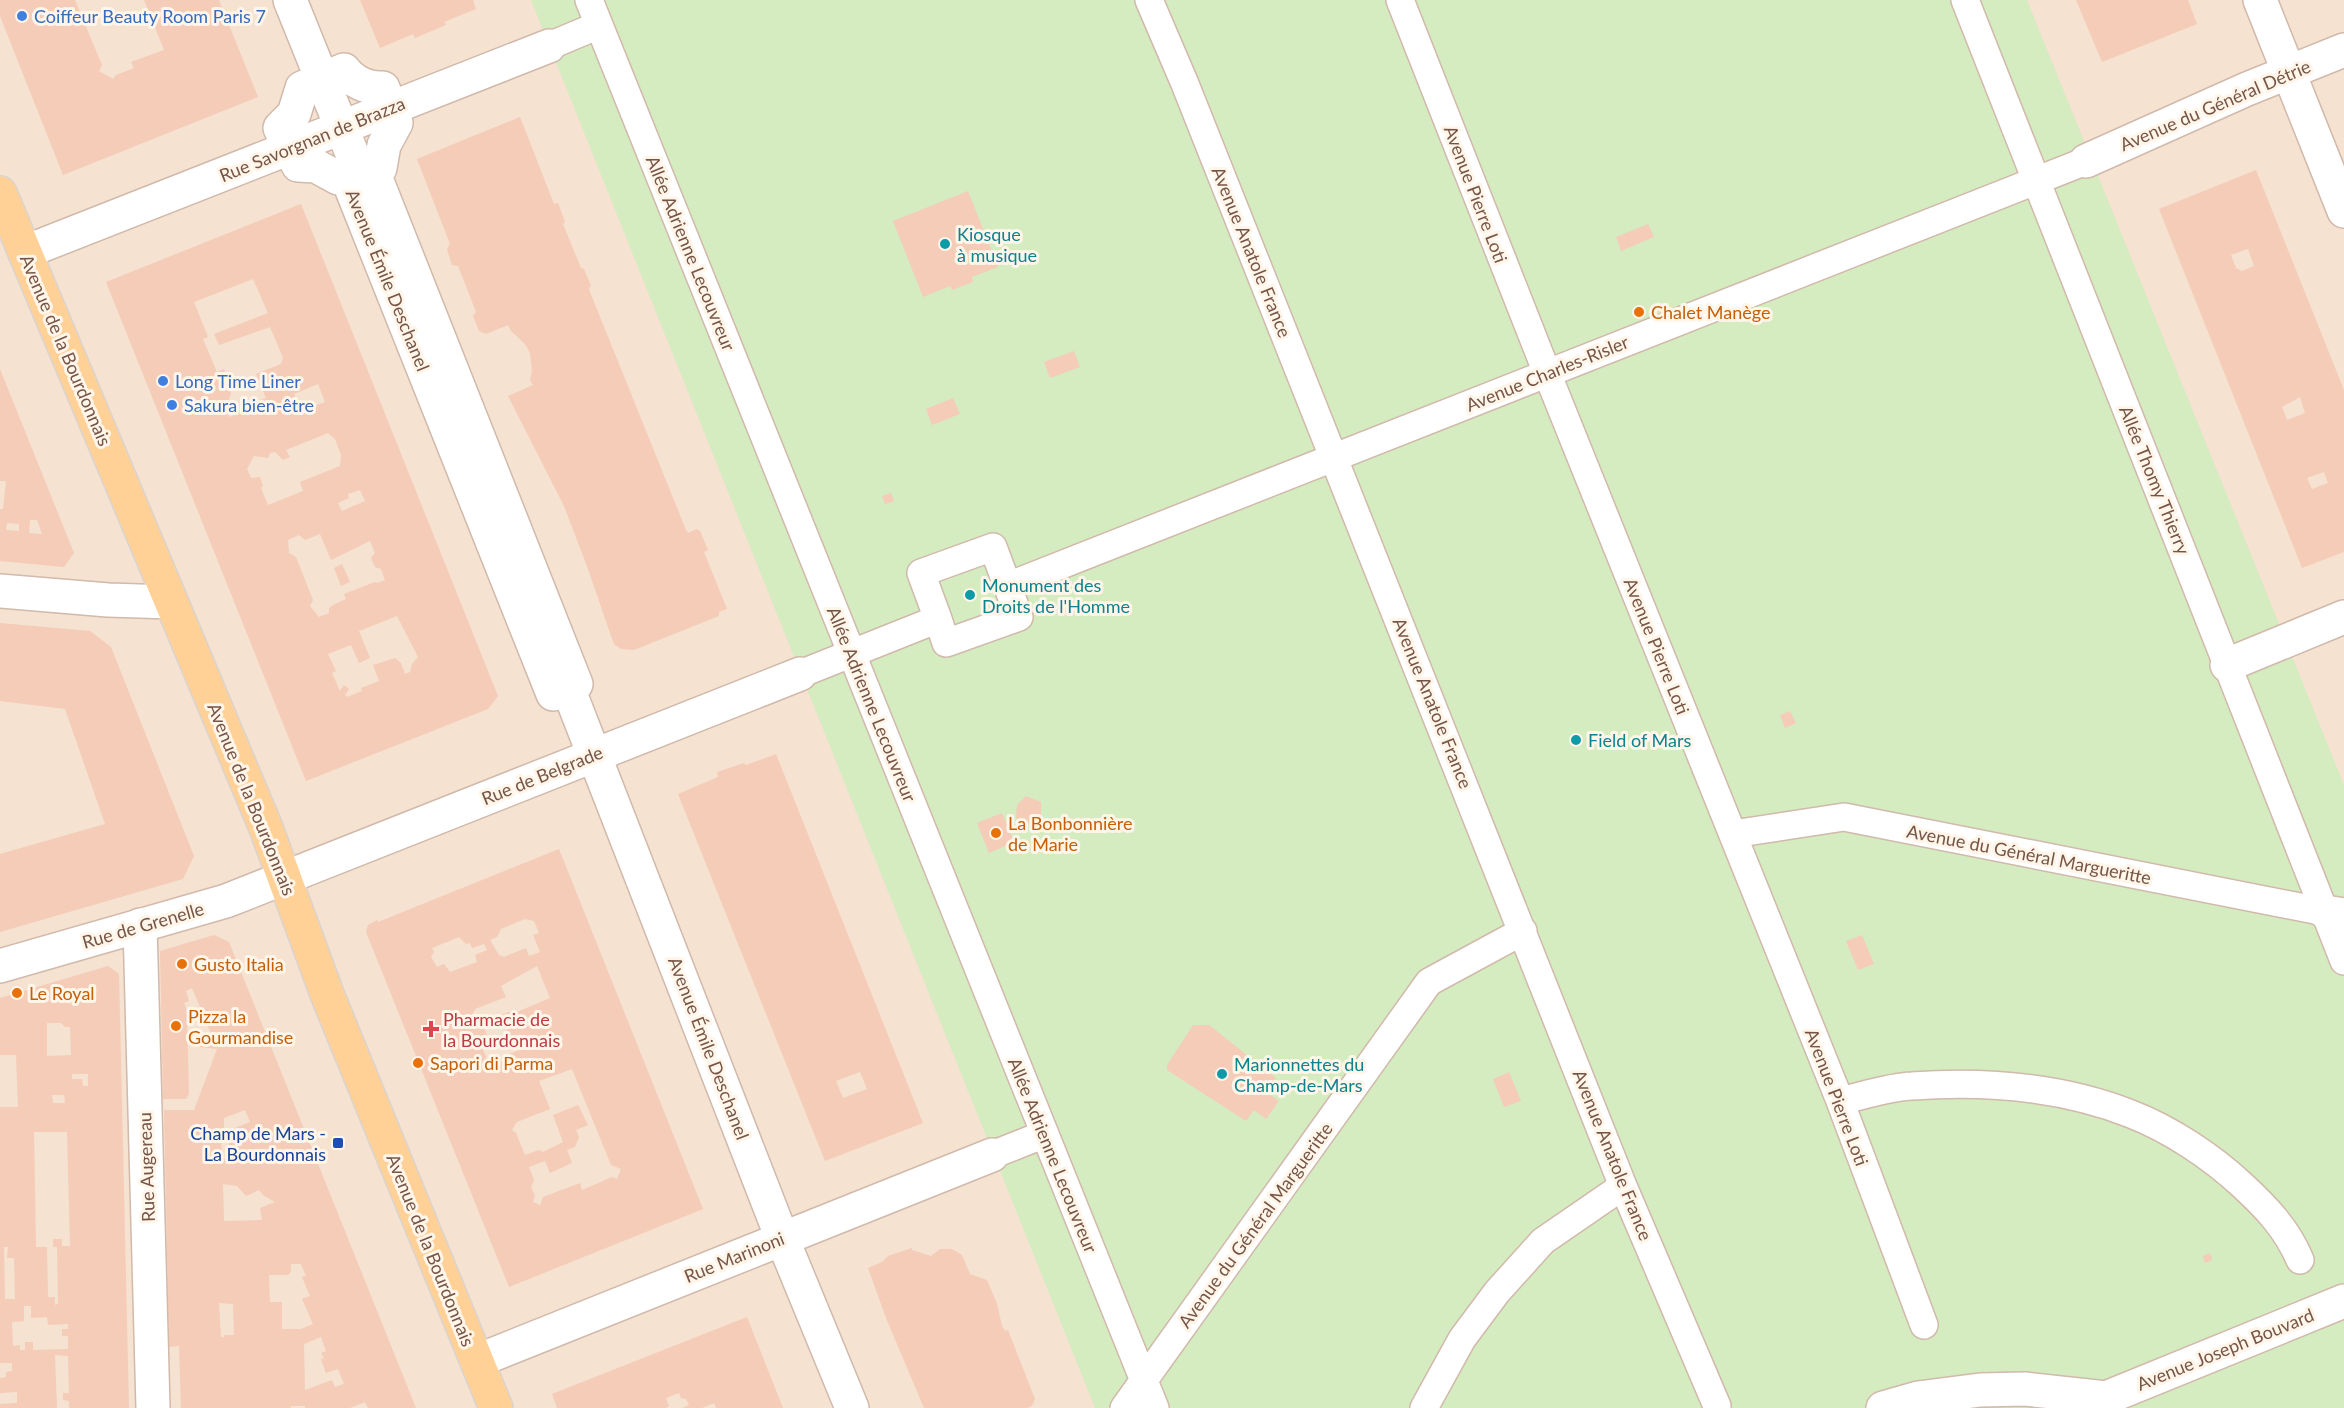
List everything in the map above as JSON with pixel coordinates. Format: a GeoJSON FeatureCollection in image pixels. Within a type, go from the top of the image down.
{"type":"FeatureCollection","features":[{"type":"Feature","properties":{"kind":"main road","name":"Avenue de la Bourdonnais"},"geometry":{"type":"LineString","coordinates":[[0,193],[266,828],[327,994],[496,1408]]}},
{"type":"Feature","properties":{"kind":"street","name":"Avenue Émile Deschanel"},"geometry":{"type":"LineString","coordinates":[[290,0],[568,688],[782,1238],[852,1408]]}},
{"type":"Feature","properties":{"kind":"street","name":"Allée Adrienne Lecouvreur"},"geometry":{"type":"LineString","coordinates":[[589,0],[1155,1408]]}},
{"type":"Feature","properties":{"kind":"street","name":"Avenue Anatole France"},"geometry":{"type":"LineString","coordinates":[[1149,0],[1185,84],[1623,1186],[1717,1406]]}},
{"type":"Feature","properties":{"kind":"street","name":"Avenue Pierre Loti"},"geometry":{"type":"LineString","coordinates":[[1400,0],[1547,373],[1840,1101],[1924,1325]]}},
{"type":"Feature","properties":{"kind":"street","name":"Allée Thomy Thierry"},"geometry":{"type":"LineString","coordinates":[[1965,0],[2228,665],[2335,914],[2344,961]]}},
{"type":"Feature","properties":{"kind":"street"},"geometry":{"type":"LineString","coordinates":[[2260,0],[2344,211]]}},
{"type":"Feature","properties":{"kind":"street","name":"Rue Savorgnan de Brazza"},"geometry":{"type":"LineString","coordinates":[[25,252],[599,25]]}},
{"type":"Feature","properties":{"kind":"street","name":"Avenue du Général Détrie"},"geometry":{"type":"LineString","coordinates":[[2086,160],[2344,50]]}},
{"type":"Feature","properties":{"kind":"street"},"geometry":{"type":"LineString","coordinates":[[290,148],[280,128],[294,114],[302,88],[344,70],[358,83],[383,88],[391,108]]}},
{"type":"Feature","properties":{"kind":"street","name":"Avenue Émile Deschanel"},"geometry":{"type":"LineString","coordinates":[[290,148],[298,165],[316,166],[338,178],[346,175],[554,694],[576,684],[373,171],[380,168],[384,145],[396,123],[391,108]]}},
{"type":"Feature","properties":{"kind":"street","name":"Avenue Charles-Risler"},"geometry":{"type":"LineString","coordinates":[[1008,586],[2086,160]]}},
{"type":"Feature","properties":{"kind":"street"},"geometry":{"type":"LineString","coordinates":[[993,547],[1019,617],[946,643],[938,619],[921,573],[993,547]]}},
{"type":"Feature","properties":{"kind":"street"},"geometry":{"type":"LineString","coordinates":[[0,591],[108,600],[171,602]]}},
{"type":"Feature","properties":{"kind":"street"},"geometry":{"type":"LineString","coordinates":[[2228,665],[2344,617]]}},
{"type":"Feature","properties":{"kind":"street"},"geometry":{"type":"LineString","coordinates":[[800,674],[938,619]]}},
{"type":"Feature","properties":{"kind":"street","name":"Rue de Belgrade"},"geometry":{"type":"LineString","coordinates":[[285,879],[594,754],[800,674]]}},
{"type":"Feature","properties":{"kind":"street","name":"Avenue du Général Margueritte"},"geometry":{"type":"LineString","coordinates":[[1733,834],[1844,817],[2335,914]]}},
{"type":"Feature","properties":{"kind":"street","name":"Rue de Grenelle"},"geometry":{"type":"LineString","coordinates":[[0,966],[226,901],[285,879]]}},
{"type":"Feature","properties":{"kind":"street","name":"Rue Augereau"},"geometry":{"type":"LineString","coordinates":[[140,925],[153,1408]]}},
{"type":"Feature","properties":{"kind":"street","name":"Avenue du Général Margueritte"},"geometry":{"type":"LineString","coordinates":[[1124,1408],[1429,982],[1523,931]]}},
{"type":"Feature","properties":{"kind":"street"},"geometry":{"type":"LineString","coordinates":[[1840,1101],[1909,1086],[2015,1087],[2077,1098],[2132,1114],[2182,1140],[2226,1170],[2265,1206],[2291,1240],[2300,1260]]}},
{"type":"Feature","properties":{"kind":"street"},"geometry":{"type":"LineString","coordinates":[[992,1155],[1045,1134]]}},
{"type":"Feature","properties":{"kind":"street","name":"Rue Marinoni"},"geometry":{"type":"LineString","coordinates":[[477,1361],[992,1155]]}},
{"type":"Feature","properties":{"kind":"street"},"geometry":{"type":"LineString","coordinates":[[1424,1408],[1462,1339],[1497,1292],[1543,1241],[1623,1186]]}},
{"type":"Feature","properties":{"kind":"street","name":"Avenue Joseph Bouvard"},"geometry":{"type":"LineString","coordinates":[[2107,1403],[2344,1301]]}},
{"type":"Feature","properties":{"kind":"street"},"geometry":{"type":"LineString","coordinates":[[1883,1408],[1918,1398],[1980,1390],[2025,1389],[2107,1403]]}},
{"type":"Feature","properties":{"kind":"shaded area","name":"Field of Mars"},"geometry":{"type":"Polygon","coordinates":[[[0,0],[2344,0],[2344,1408],[0,1408],[0,0]]]}},
{"type":"Feature","properties":{"kind":"green space","name":"Field of Mars"},"geometry":{"type":"Polygon","coordinates":[[[531,0],[2027,0],[2344,785],[2344,1408],[1095,1408],[531,0]]]}},
{"type":"Feature","properties":{"kind":"building"},"geometry":{"type":"Polygon","coordinates":[[[0,0],[75,0],[102,65],[99,71],[113,79],[116,75],[134,68],[131,62],[164,50],[144,0],[219,0],[258,97],[63,175],[0,16],[0,0]]]}},
{"type":"Feature","properties":{"kind":"building"},"geometry":{"type":"Polygon","coordinates":[[[360,0],[473,0],[476,9],[444,22],[446,25],[415,38],[413,34],[380,48],[360,0]]]}},
{"type":"Feature","properties":{"kind":"building"},"geometry":{"type":"Polygon","coordinates":[[[2076,0],[2188,0],[2197,24],[2102,62],[2076,0]]]}},
{"type":"Feature","properties":{"kind":"building"},"geometry":{"type":"Polygon","coordinates":[[[520,117],[554,204],[558,203],[565,222],[563,224],[591,286],[590,292],[686,530],[688,533],[697,529],[700,531],[708,550],[704,552],[727,609],[719,612],[719,616],[634,650],[621,649],[614,644],[564,506],[508,396],[533,385],[530,380],[532,371],[530,353],[508,325],[486,334],[479,331],[473,316],[476,312],[458,266],[452,265],[447,249],[450,244],[417,159],[520,117]]]}},
{"type":"Feature","properties":{"kind":"building"},"geometry":{"type":"Polygon","coordinates":[[[2256,170],[2344,390],[2344,552],[2302,568],[2159,209],[2256,170]],[[2248,249],[2231,255],[2236,268],[2242,271],[2254,266],[2248,249]],[[2300,397],[2282,407],[2287,420],[2305,413],[2300,397]],[[2324,472],[2307,478],[2312,489],[2328,483],[2324,472]]]}},
{"type":"Feature","properties":{"kind":"building","name":"Kiosque à musique"},"geometry":{"type":"Polygon","coordinates":[[[968,191],[998,267],[972,277],[973,282],[952,290],[950,286],[923,297],[893,221],[968,191]]]}},
{"type":"Feature","properties":{"kind":"building"},"geometry":{"type":"Polygon","coordinates":[[[301,204],[498,696],[488,709],[306,781],[106,282],[301,204]],[[253,279],[194,302],[208,337],[203,339],[217,372],[224,369],[227,377],[224,378],[231,393],[229,400],[222,403],[229,417],[244,411],[245,406],[266,398],[256,374],[281,364],[283,358],[270,327],[219,345],[214,334],[268,313],[253,279]],[[318,384],[294,394],[300,407],[311,403],[312,407],[325,402],[318,384]],[[328,433],[286,450],[290,457],[283,460],[275,452],[270,453],[268,458],[254,456],[247,469],[251,478],[260,477],[263,486],[261,488],[268,505],[303,491],[300,482],[340,466],[341,455],[335,439],[328,433]],[[360,490],[348,494],[349,498],[338,503],[342,511],[365,501],[360,490]],[[320,534],[305,540],[299,535],[288,540],[289,553],[296,557],[313,600],[310,606],[319,617],[329,613],[329,608],[333,605],[346,599],[344,594],[385,580],[381,569],[375,567],[371,558],[375,553],[370,541],[331,560],[320,534]],[[397,616],[359,631],[370,658],[359,663],[351,645],[328,654],[336,671],[332,673],[340,691],[344,685],[349,689],[345,695],[347,697],[379,681],[373,665],[395,658],[401,663],[405,674],[410,672],[412,664],[418,657],[397,616]]]}},
{"type":"Feature","properties":{"kind":"building"},"geometry":{"type":"Polygon","coordinates":[[[1648,224],[1654,237],[1621,251],[1616,237],[1648,224]]]}},
{"type":"Feature","properties":{"kind":"building"},"geometry":{"type":"Polygon","coordinates":[[[1074,351],[1080,367],[1050,378],[1044,362],[1074,351]]]}},
{"type":"Feature","properties":{"kind":"building"},"geometry":{"type":"Polygon","coordinates":[[[0,369],[74,553],[64,567],[0,561],[0,509],[3,509],[6,481],[0,481],[0,369]],[[30,520],[29,533],[42,534],[37,520],[30,520]],[[7,523],[6,530],[19,531],[19,524],[7,523]]]}},
{"type":"Feature","properties":{"kind":"building"},"geometry":{"type":"Polygon","coordinates":[[[953,398],[960,414],[932,425],[926,409],[953,398]]]}},
{"type":"Feature","properties":{"kind":"building"},"geometry":{"type":"Polygon","coordinates":[[[891,493],[894,501],[885,504],[882,496],[891,493]]]}},
{"type":"Feature","properties":{"kind":"building"},"geometry":{"type":"Polygon","coordinates":[[[342,564],[350,582],[341,586],[334,568],[342,564]]]}},
{"type":"Feature","properties":{"kind":"building"},"geometry":{"type":"Polygon","coordinates":[[[0,623],[90,631],[111,647],[194,856],[183,879],[0,932],[0,854],[105,824],[65,709],[0,701],[0,623]]]}},
{"type":"Feature","properties":{"kind":"building"},"geometry":{"type":"Polygon","coordinates":[[[1790,711],[1796,723],[1785,728],[1780,715],[1790,711]]]}},
{"type":"Feature","properties":{"kind":"building"},"geometry":{"type":"Polygon","coordinates":[[[776,754],[923,1123],[825,1161],[678,794],[718,777],[717,772],[744,763],[746,765],[776,754]],[[860,1072],[836,1081],[843,1098],[867,1089],[860,1072]]]}},
{"type":"Feature","properties":{"kind":"building"},"geometry":{"type":"Polygon","coordinates":[[[1026,796],[1041,802],[1041,815],[1031,824],[1016,818],[1017,805],[1026,796]]]}},
{"type":"Feature","properties":{"kind":"building","name":"La Bonbonnière de Marie"},"geometry":{"type":"Polygon","coordinates":[[[1002,813],[1014,842],[989,853],[977,823],[1002,813]]]}},
{"type":"Feature","properties":{"kind":"building"},"geometry":{"type":"Polygon","coordinates":[[[559,849],[703,1209],[509,1287],[366,932],[368,925],[377,920],[378,922],[559,849]],[[525,919],[501,929],[497,937],[490,940],[499,955],[504,957],[526,948],[529,956],[540,952],[533,935],[539,933],[534,921],[525,919]],[[459,937],[432,948],[434,952],[431,957],[437,967],[444,964],[450,972],[477,962],[475,955],[487,950],[484,944],[472,948],[470,943],[466,944],[459,937]],[[537,966],[501,986],[506,997],[475,1009],[471,1017],[475,1028],[480,1026],[484,1028],[489,1040],[482,1048],[490,1065],[505,1060],[506,1055],[526,1048],[520,1034],[510,1038],[501,1015],[511,1011],[512,1014],[550,998],[537,966]],[[572,1069],[539,1081],[550,1109],[517,1122],[512,1130],[516,1133],[525,1155],[539,1150],[543,1152],[563,1142],[553,1115],[578,1105],[588,1125],[576,1130],[579,1137],[575,1147],[567,1150],[572,1163],[550,1173],[545,1161],[529,1167],[534,1180],[531,1187],[535,1196],[533,1202],[540,1205],[543,1197],[580,1183],[582,1190],[612,1177],[617,1179],[621,1169],[611,1165],[572,1069]]]}},
{"type":"Feature","properties":{"kind":"building"},"geometry":{"type":"Polygon","coordinates":[[[214,935],[229,942],[416,1408],[368,1408],[365,1402],[350,1408],[291,1406],[291,1408],[181,1408],[179,1346],[169,1347],[164,1110],[194,1110],[217,1049],[200,1047],[201,1043],[214,1041],[192,988],[186,991],[189,1001],[184,1003],[187,1010],[189,1094],[186,1099],[163,1099],[160,951],[214,935]],[[245,1110],[224,1118],[224,1137],[221,1137],[222,1159],[234,1159],[234,1155],[238,1155],[237,1145],[229,1145],[229,1136],[237,1136],[235,1128],[250,1122],[245,1110]],[[272,1148],[263,1151],[269,1164],[277,1160],[272,1148]],[[223,1184],[224,1221],[262,1220],[260,1208],[275,1202],[259,1190],[246,1196],[237,1186],[223,1184]],[[291,1264],[291,1272],[288,1275],[269,1275],[270,1302],[282,1302],[282,1329],[301,1329],[313,1324],[302,1299],[310,1296],[302,1277],[306,1276],[301,1264],[291,1264]],[[219,1303],[221,1337],[224,1335],[234,1335],[233,1304],[219,1303]],[[321,1337],[304,1344],[305,1390],[332,1380],[335,1387],[344,1384],[338,1369],[326,1373],[321,1353],[326,1351],[321,1337]]]}},
{"type":"Feature","properties":{"kind":"building"},"geometry":{"type":"Polygon","coordinates":[[[1862,935],[1874,964],[1858,970],[1846,941],[1862,935]]]}},
{"type":"Feature","properties":{"kind":"building"},"geometry":{"type":"Polygon","coordinates":[[[108,966],[119,974],[129,1408],[69,1408],[69,1401],[63,1400],[63,1393],[69,1393],[68,1356],[55,1355],[57,1408],[0,1408],[0,1404],[17,1403],[17,1392],[0,1393],[0,1378],[6,1377],[6,1372],[12,1371],[12,1363],[0,1363],[0,1107],[18,1107],[16,1055],[0,1055],[0,998],[108,966]],[[47,1023],[47,1056],[71,1055],[70,1027],[65,1027],[61,1023],[47,1023]],[[72,1074],[72,1079],[82,1079],[83,1086],[88,1086],[88,1074],[72,1074]],[[52,1095],[53,1103],[65,1103],[64,1095],[52,1095]],[[34,1132],[36,1247],[47,1247],[48,1297],[55,1297],[55,1305],[58,1304],[57,1247],[53,1247],[53,1239],[62,1239],[62,1246],[70,1246],[67,1132],[34,1132]],[[4,1247],[5,1299],[15,1299],[14,1258],[7,1258],[8,1247],[4,1247]],[[24,1306],[24,1321],[12,1322],[13,1346],[20,1345],[20,1350],[25,1350],[25,1342],[33,1342],[33,1350],[68,1349],[68,1336],[62,1336],[62,1329],[68,1329],[68,1324],[48,1325],[47,1317],[31,1318],[31,1306],[24,1306]]]}},
{"type":"Feature","properties":{"kind":"building","name":"Marionnettes du Champ-de-Mars"},"geometry":{"type":"Polygon","coordinates":[[[1193,1025],[1209,1025],[1276,1078],[1266,1092],[1279,1101],[1266,1119],[1254,1110],[1246,1121],[1167,1070],[1167,1065],[1193,1025]]]}},
{"type":"Feature","properties":{"kind":"building"},"geometry":{"type":"Polygon","coordinates":[[[1509,1072],[1521,1101],[1504,1107],[1493,1079],[1509,1072]]]}},
{"type":"Feature","properties":{"kind":"building"},"geometry":{"type":"Polygon","coordinates":[[[912,1248],[912,1250],[931,1256],[940,1249],[952,1249],[962,1255],[970,1274],[987,1280],[997,1304],[1002,1326],[1005,1331],[1008,1330],[1035,1399],[1032,1406],[1027,1408],[924,1408],[886,1318],[868,1268],[882,1262],[888,1256],[912,1248]]]}},
{"type":"Feature","properties":{"kind":"building"},"geometry":{"type":"Polygon","coordinates":[[[2210,1253],[2212,1260],[2205,1263],[2203,1256],[2210,1253]]]}},
{"type":"Feature","properties":{"kind":"building"},"geometry":{"type":"Polygon","coordinates":[[[747,1317],[783,1408],[716,1408],[714,1403],[702,1408],[682,1408],[689,1405],[679,1393],[666,1398],[669,1406],[666,1408],[557,1408],[552,1394],[747,1317]]]}},
{"type":"Feature","properties":{"kind":"place","name":"Coiffeur Beauty Room Paris 7"},"geometry":{"type":"Point","coordinates":[22,16]}},
{"type":"Feature","properties":{"kind":"place","name":"Kiosque à musique"},"geometry":{"type":"Point","coordinates":[945,244]}},
{"type":"Feature","properties":{"kind":"place","name":"Chalet Manège"},"geometry":{"type":"Point","coordinates":[1639,312]}},
{"type":"Feature","properties":{"kind":"place","name":"Long Time Liner"},"geometry":{"type":"Point","coordinates":[163,381]}},
{"type":"Feature","properties":{"kind":"place","name":"Sakura bien-être"},"geometry":{"type":"Point","coordinates":[172,405]}},
{"type":"Feature","properties":{"kind":"place","name":"Monument des Droits de l'Homme"},"geometry":{"type":"Point","coordinates":[970,595]}},
{"type":"Feature","properties":{"kind":"place","name":"Field of Mars"},"geometry":{"type":"Point","coordinates":[1576,740]}},
{"type":"Feature","properties":{"kind":"place","name":"La Bonbonnière de Marie"},"geometry":{"type":"Point","coordinates":[996,833]}},
{"type":"Feature","properties":{"kind":"place","name":"Gusto Italia"},"geometry":{"type":"Point","coordinates":[182,964]}},
{"type":"Feature","properties":{"kind":"place","name":"Le Royal"},"geometry":{"type":"Point","coordinates":[17,993]}},
{"type":"Feature","properties":{"kind":"place","name":"Pizza la Gourmandise"},"geometry":{"type":"Point","coordinates":[176,1026]}},
{"type":"Feature","properties":{"kind":"place","name":"Pharmacie de la Bourdonnais"},"geometry":{"type":"Point","coordinates":[431,1029]}},
{"type":"Feature","properties":{"kind":"place","name":"Sapori di Parma"},"geometry":{"type":"Point","coordinates":[418,1063]}},
{"type":"Feature","properties":{"kind":"place","name":"Marionnettes du Champ-de-Mars"},"geometry":{"type":"Point","coordinates":[1222,1074]}},
{"type":"Feature","properties":{"kind":"place","name":"Champ de Mars - La Bourdonnais"},"geometry":{"type":"Point","coordinates":[338,1143]}}]}
